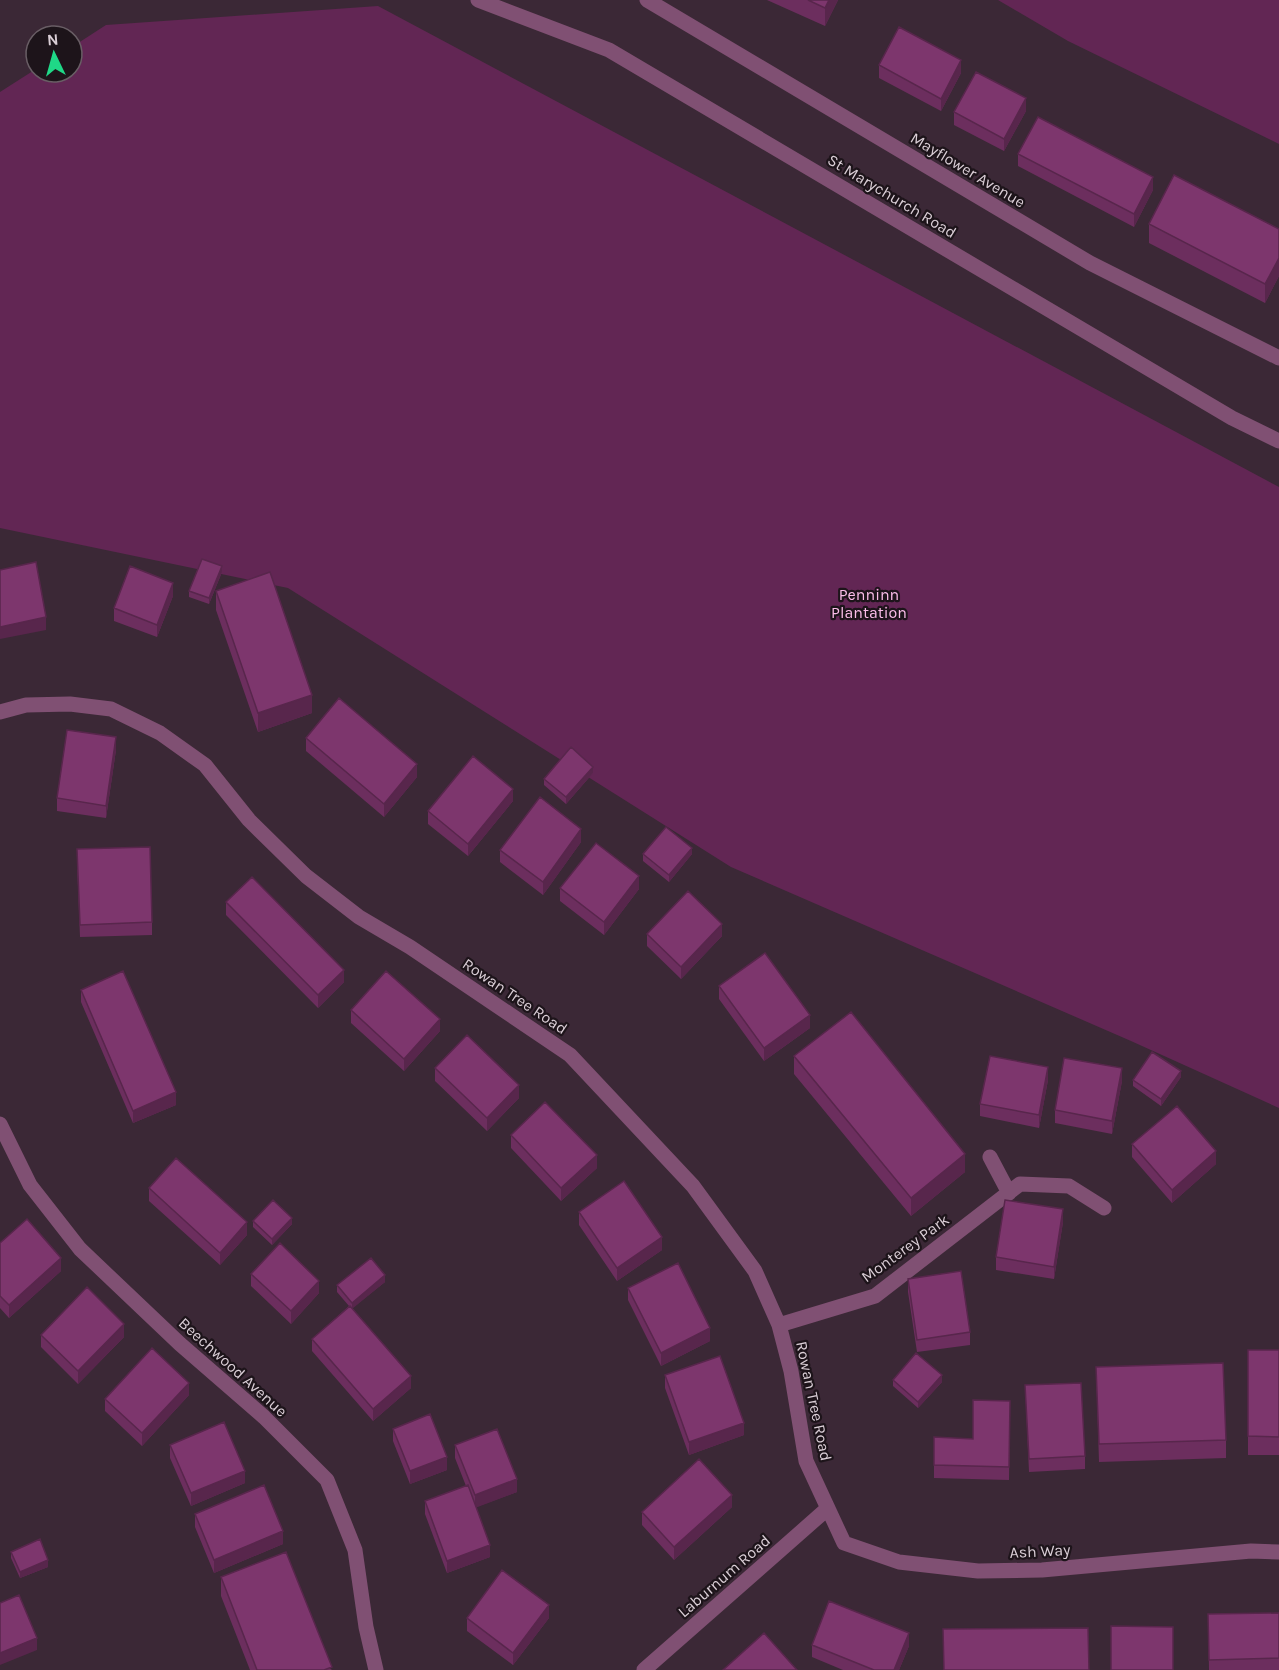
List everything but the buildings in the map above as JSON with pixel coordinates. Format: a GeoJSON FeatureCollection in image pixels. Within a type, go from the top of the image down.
{"type":"FeatureCollection","features":[{"type":"Feature","properties":{"kind":"street","name":"St Marychurch Road"},"geometry":{"type":"LineString","coordinates":[[478,0],[609,50],[1232,418],[1279,441]]}},
{"type":"Feature","properties":{"kind":"street","name":"Mayflower Avenue"},"geometry":{"type":"LineString","coordinates":[[646,0],[1090,263],[1279,358]]}},
{"type":"Feature","properties":{"kind":"street","name":"Rowan Tree Road"},"geometry":{"type":"LineString","coordinates":[[0,712],[26,705],[70,704],[111,709],[160,733],[205,765],[249,820],[306,876],[359,917],[410,947],[570,1055],[693,1186],[755,1271],[779,1325],[791,1371],[806,1461],[827,1509]]}},
{"type":"Feature","properties":{"kind":"street","name":"Beechwood Avenue"},"geometry":{"type":"LineString","coordinates":[[0,1124],[30,1185],[80,1249],[180,1344],[264,1417],[327,1480],[355,1550],[366,1628],[376,1670]]}},
{"type":"Feature","properties":{"kind":"street"},"geometry":{"type":"LineString","coordinates":[[990,1157],[1008,1193]]}},
{"type":"Feature","properties":{"kind":"street","name":"Monterey Park"},"geometry":{"type":"LineString","coordinates":[[779,1325],[875,1296],[1020,1184],[1069,1186],[1104,1208]]}},
{"type":"Feature","properties":{"kind":"street","name":"Ash Way"},"geometry":{"type":"LineString","coordinates":[[827,1509],[844,1543],[899,1562],[978,1571],[1042,1570],[1251,1551],[1279,1552]]}},
{"type":"Feature","properties":{"kind":"street","name":"Laburnum Road"},"geometry":{"type":"LineString","coordinates":[[644,1670],[827,1509]]}},
{"type":"Feature","properties":{"kind":"green space"},"geometry":{"type":"Polygon","coordinates":[[[998,0],[1279,0],[1279,144],[1068,41],[998,0]]]}},
{"type":"Feature","properties":{"kind":"green space","name":"Penninn Plantation"},"geometry":{"type":"Polygon","coordinates":[[[378,6],[1279,487],[1279,1108],[731,867],[288,588],[0,528],[0,92],[24,77],[24,84],[84,84],[84,39],[106,25],[378,6]]]}}]}
